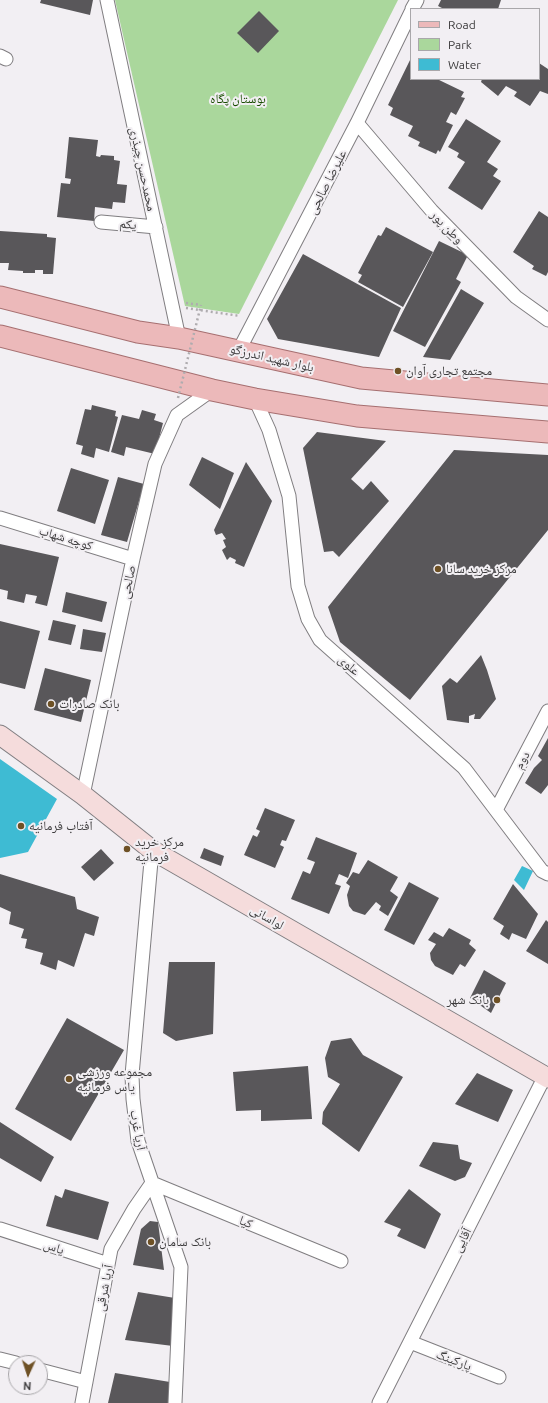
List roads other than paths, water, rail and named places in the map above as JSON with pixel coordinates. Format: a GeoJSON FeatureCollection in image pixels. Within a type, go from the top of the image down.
{"type":"FeatureCollection","features":[{"type":"Feature","properties":{"kind":"main road","name":"بلوار شهید اندرزگو"},"geometry":{"type":"LineString","coordinates":[[5,301],[138,332],[180,338],[239,350],[361,378],[548,395]]}},
{"type":"Feature","properties":{"kind":"main road"},"geometry":{"type":"LineString","coordinates":[[2,335],[212,390],[254,399],[357,416],[548,432]]}},
{"type":"Feature","properties":{"kind":"main road","name":"لواسانی"},"geometry":{"type":"LineString","coordinates":[[0,735],[83,795],[152,850],[546,1077]]}},
{"type":"Feature","properties":{"kind":"street","name":"محمدحسن چیذری"},"geometry":{"type":"LineString","coordinates":[[107,0],[180,338]]}},
{"type":"Feature","properties":{"kind":"street","name":"علیرضا صالحی"},"geometry":{"type":"LineString","coordinates":[[239,350],[356,124],[410,14]]}},
{"type":"Feature","properties":{"kind":"street","name":"وطن پور"},"geometry":{"type":"LineString","coordinates":[[356,124],[432,211],[516,296],[548,320]]}},
{"type":"Feature","properties":{"kind":"street","name":"یکم"},"geometry":{"type":"LineString","coordinates":[[101,222],[156,227]]}},
{"type":"Feature","properties":{"kind":"street","name":"صالحی"},"geometry":{"type":"LineString","coordinates":[[83,795],[133,559],[155,464],[177,415],[212,390]]}},
{"type":"Feature","properties":{"kind":"street","name":"علوی"},"geometry":{"type":"LineString","coordinates":[[254,399],[269,430],[289,496],[298,586],[308,619],[320,640],[464,768],[542,871],[548,874]]}},
{"type":"Feature","properties":{"kind":"street","name":"کوچه شهاب"},"geometry":{"type":"LineString","coordinates":[[0,518],[133,559]]}},
{"type":"Feature","properties":{"kind":"street","name":"دوم"},"geometry":{"type":"LineString","coordinates":[[496,810],[548,711]]}},
{"type":"Feature","properties":{"kind":"street","name":"آریا غرب"},"geometry":{"type":"LineString","coordinates":[[152,850],[132,1075],[134,1113],[138,1141],[181,1267],[175,1403]]}},
{"type":"Feature","properties":{"kind":"street","name":"آقایی"},"geometry":{"type":"LineString","coordinates":[[379,1403],[546,1077]]}},
{"type":"Feature","properties":{"kind":"street","name":"کیا"},"geometry":{"type":"LineString","coordinates":[[152,1183],[341,1261]]}},
{"type":"Feature","properties":{"kind":"street","name":"آریا شرقی"},"geometry":{"type":"LineString","coordinates":[[82,1403],[111,1249],[134,1209],[152,1183]]}},
{"type":"Feature","properties":{"kind":"street","name":"یاس"},"geometry":{"type":"LineString","coordinates":[[0,1229],[108,1264]]}},
{"type":"Feature","properties":{"kind":"street","name":"پارکینگ"},"geometry":{"type":"LineString","coordinates":[[410,1342],[499,1377]]}},
{"type":"Feature","properties":{"kind":"street"},"geometry":{"type":"LineString","coordinates":[[48,1372],[86,1382]]}},
{"type":"Feature","properties":{"kind":"water","name":"آفتاب فرمانیه"},"geometry":{"type":"Polygon","coordinates":[[[0,759],[57,799],[28,852],[0,858],[0,759]]]}},
{"type":"Feature","properties":{"kind":"water"},"geometry":{"type":"Polygon","coordinates":[[[522,866],[533,871],[524,890],[514,880],[522,866]]]}},
{"type":"Feature","properties":{"kind":"place","name":"مجتمع تجاری آوان"},"geometry":{"type":"Point","coordinates":[398,371]}},
{"type":"Feature","properties":{"kind":"place","name":"مرکز خرید سانا"},"geometry":{"type":"Point","coordinates":[438,569]}},
{"type":"Feature","properties":{"kind":"place","name":"بانک صادرات"},"geometry":{"type":"Point","coordinates":[51,704]}},
{"type":"Feature","properties":{"kind":"place","name":"آفتاب فرمانیه"},"geometry":{"type":"Point","coordinates":[21,826]}},
{"type":"Feature","properties":{"kind":"place","name":"مرکز خرید فرمانیه"},"geometry":{"type":"Point","coordinates":[127,849]}},
{"type":"Feature","properties":{"kind":"place","name":"بانک شهر"},"geometry":{"type":"Point","coordinates":[497,1000]}},
{"type":"Feature","properties":{"kind":"place","name":"مجموعه ورزشی یاس فرمانیه"},"geometry":{"type":"Point","coordinates":[69,1079]}},
{"type":"Feature","properties":{"kind":"place","name":"بانک سامان"},"geometry":{"type":"Point","coordinates":[151,1242]}},
{"type":"Feature","properties":{"kind":"park label","name":"بوستان پگاه"},"geometry":{"type":"Point","coordinates":[238,99]}}]}
